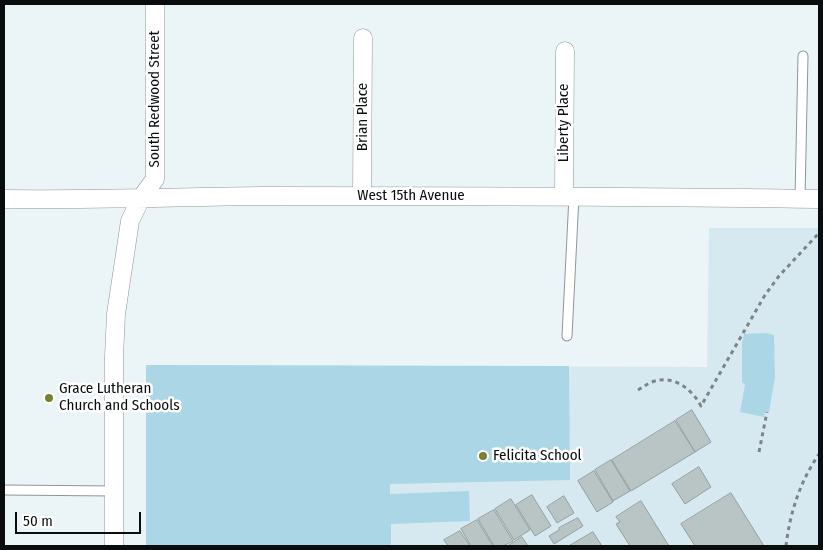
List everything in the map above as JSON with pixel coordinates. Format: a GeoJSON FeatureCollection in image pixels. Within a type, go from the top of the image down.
{"type":"FeatureCollection","features":[{"type":"Feature","properties":{"kind":"street","name":"South Redwood Street"},"geometry":{"type":"LineString","coordinates":[[114,546],[114,357],[116,314],[130,220],[141,198],[155,178],[155,4]]}},
{"type":"Feature","properties":{"kind":"street","name":"Brian Place"},"geometry":{"type":"LineString","coordinates":[[362,196],[363,38]]}},
{"type":"Feature","properties":{"kind":"street","name":"Liberty Place"},"geometry":{"type":"LineString","coordinates":[[565,51],[569,196]]}},
{"type":"Feature","properties":{"kind":"street","name":"West 15th Avenue"},"geometry":{"type":"LineString","coordinates":[[4,199],[81,200],[362,196],[819,199]]}},
{"type":"Feature","properties":{"kind":"lane"},"geometry":{"type":"LineString","coordinates":[[800,199],[803,56]]}},
{"type":"Feature","properties":{"kind":"lane"},"geometry":{"type":"LineString","coordinates":[[567,336],[569,196]]}},
{"type":"Feature","properties":{"kind":"lane"},"geometry":{"type":"LineString","coordinates":[[4,490],[114,491]]}},
{"type":"Feature","properties":{"kind":"path"},"geometry":{"type":"LineString","coordinates":[[638,390],[651,382],[676,382],[693,393],[701,406],[765,295],[779,276],[819,233]]}},
{"type":"Feature","properties":{"kind":"path"},"geometry":{"type":"LineString","coordinates":[[759,452],[767,412]]}},
{"type":"Feature","properties":{"kind":"path"},"geometry":{"type":"LineString","coordinates":[[786,546],[795,500],[806,475],[819,454]]}},
{"type":"Feature","properties":{"kind":"shaded area","name":"Felicita School"},"geometry":{"type":"Polygon","coordinates":[[[709,228],[819,228],[819,546],[146,546],[146,365],[707,367],[709,228]]]}},
{"type":"Feature","properties":{"kind":"shaded area"},"geometry":{"type":"Polygon","coordinates":[[[766,333],[774,335],[775,377],[769,412],[765,412],[764,417],[740,412],[745,385],[742,382],[742,343],[744,334],[766,333]]]}},
{"type":"Feature","properties":{"kind":"shaded area"},"geometry":{"type":"Polygon","coordinates":[[[146,365],[569,366],[570,480],[390,484],[390,494],[469,491],[470,521],[391,524],[391,546],[146,546],[146,365]]]}},
{"type":"Feature","properties":{"kind":"building"},"geometry":{"type":"Polygon","coordinates":[[[692,410],[711,442],[695,452],[676,420],[692,410]]]}},
{"type":"Feature","properties":{"kind":"building"},"geometry":{"type":"Polygon","coordinates":[[[675,421],[695,452],[631,491],[612,460],[675,421]]]}},
{"type":"Feature","properties":{"kind":"building"},"geometry":{"type":"Polygon","coordinates":[[[611,460],[630,491],[613,501],[595,470],[611,460]]]}},
{"type":"Feature","properties":{"kind":"building"},"geometry":{"type":"Polygon","coordinates":[[[699,467],[711,487],[685,504],[672,484],[699,467]]]}},
{"type":"Feature","properties":{"kind":"building"},"geometry":{"type":"Polygon","coordinates":[[[594,471],[613,502],[597,512],[578,481],[594,471]]]}},
{"type":"Feature","properties":{"kind":"building"},"geometry":{"type":"Polygon","coordinates":[[[731,493],[764,546],[695,546],[681,524],[731,493]]]}},
{"type":"Feature","properties":{"kind":"building"},"geometry":{"type":"Polygon","coordinates":[[[532,495],[551,526],[535,536],[516,505],[532,495]]]}},
{"type":"Feature","properties":{"kind":"building"},"geometry":{"type":"Polygon","coordinates":[[[564,496],[574,513],[557,523],[547,507],[564,496]]]}},
{"type":"Feature","properties":{"kind":"building"},"geometry":{"type":"Polygon","coordinates":[[[511,499],[530,530],[514,540],[495,509],[511,499]]]}},
{"type":"Feature","properties":{"kind":"building"},"geometry":{"type":"Polygon","coordinates":[[[641,501],[669,546],[630,546],[616,524],[620,522],[616,517],[641,501]]]}},
{"type":"Feature","properties":{"kind":"building"},"geometry":{"type":"Polygon","coordinates":[[[494,510],[513,541],[503,546],[494,546],[478,519],[494,510]]]}},
{"type":"Feature","properties":{"kind":"building"},"geometry":{"type":"Polygon","coordinates":[[[578,518],[583,526],[554,544],[549,536],[559,530],[559,528],[578,518]]]}},
{"type":"Feature","properties":{"kind":"building"},"geometry":{"type":"Polygon","coordinates":[[[477,520],[493,546],[471,546],[461,529],[477,520]]]}},
{"type":"Feature","properties":{"kind":"building"},"geometry":{"type":"Polygon","coordinates":[[[460,531],[470,546],[448,546],[444,540],[460,531]]]}},
{"type":"Feature","properties":{"kind":"building"},"geometry":{"type":"Polygon","coordinates":[[[593,532],[602,546],[569,546],[593,532]]]}},
{"type":"Feature","properties":{"kind":"building"},"geometry":{"type":"Polygon","coordinates":[[[522,537],[528,546],[508,546],[522,537]]]}},
{"type":"Feature","properties":{"kind":"place","name":"Grace Lutheran Church and Schools"},"geometry":{"type":"Point","coordinates":[49,398]}},
{"type":"Feature","properties":{"kind":"place","name":"Felicita School"},"geometry":{"type":"Point","coordinates":[483,456]}}]}
